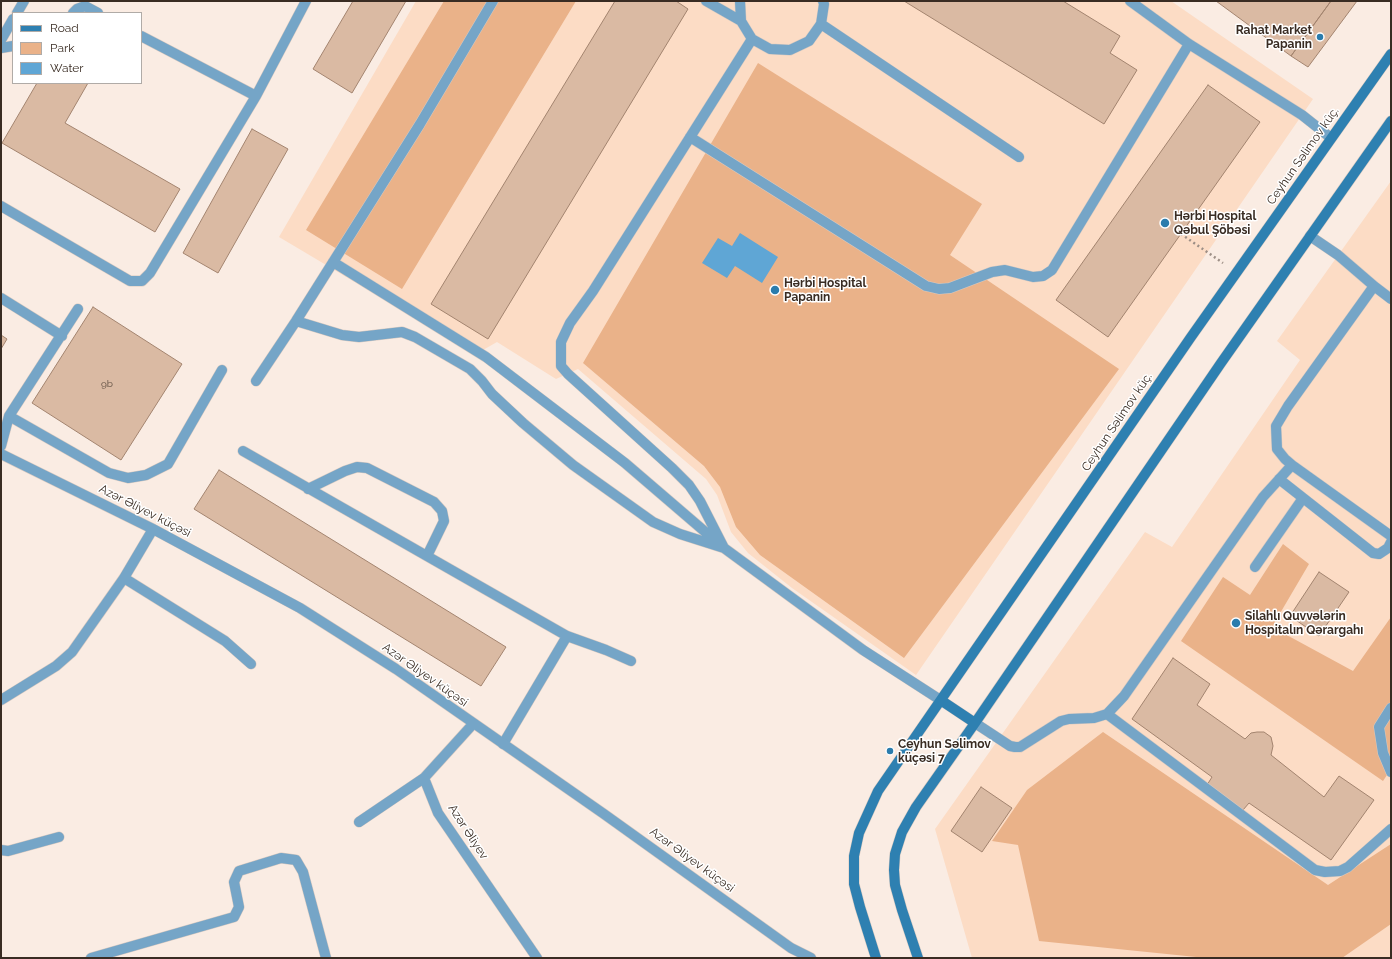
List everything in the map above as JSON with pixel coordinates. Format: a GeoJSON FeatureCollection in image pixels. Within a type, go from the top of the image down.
{"type":"FeatureCollection","features":[{"type":"Feature","properties":{"kind":"main road","name":"Ceyhun Səlimov küç."},"geometry":{"type":"LineString","coordinates":[[876,958],[854,884],[854,856],[859,833],[878,791],[1236,272],[1391,54]]}},
{"type":"Feature","properties":{"kind":"main road"},"geometry":{"type":"LineString","coordinates":[[918,958],[895,885],[894,870],[895,854],[902,832],[916,807],[975,724],[1216,370],[1391,121]]}},
{"type":"Feature","properties":{"kind":"main road"},"geometry":{"type":"LineString","coordinates":[[942,700],[975,724]]}},
{"type":"Feature","properties":{"kind":"street"},"geometry":{"type":"LineString","coordinates":[[18,12],[24,1]]}},
{"type":"Feature","properties":{"kind":"street"},"geometry":{"type":"LineString","coordinates":[[1,206],[130,281],[142,281],[150,273],[256,96],[306,1]]}},
{"type":"Feature","properties":{"kind":"street"},"geometry":{"type":"LineString","coordinates":[[256,381],[296,321],[420,124],[493,1]]}},
{"type":"Feature","properties":{"kind":"street"},"geometry":{"type":"LineString","coordinates":[[706,1],[741,21]]}},
{"type":"Feature","properties":{"kind":"street"},"geometry":{"type":"LineString","coordinates":[[740,1],[741,21],[752,39],[770,49],[790,50],[809,41],[821,24],[824,2]]}},
{"type":"Feature","properties":{"kind":"street"},"geometry":{"type":"LineString","coordinates":[[1130,1],[1189,44],[1302,115],[1331,138]]}},
{"type":"Feature","properties":{"kind":"street"},"geometry":{"type":"LineString","coordinates":[[75,12],[77,9],[85,6],[96,12]]}},
{"type":"Feature","properties":{"kind":"street"},"geometry":{"type":"LineString","coordinates":[[1,40],[12,21]]}},
{"type":"Feature","properties":{"kind":"street"},"geometry":{"type":"LineString","coordinates":[[821,24],[1019,157]]}},
{"type":"Feature","properties":{"kind":"street"},"geometry":{"type":"LineString","coordinates":[[142,37],[256,96]]}},
{"type":"Feature","properties":{"kind":"street"},"geometry":{"type":"LineString","coordinates":[[724,548],[700,501],[689,485],[561,366],[561,342],[570,323],[593,291],[752,39]]}},
{"type":"Feature","properties":{"kind":"street"},"geometry":{"type":"LineString","coordinates":[[690,137],[926,286],[939,289],[950,288],[992,272],[1005,270],[1033,277],[1043,276],[1052,270],[1189,44]]}},
{"type":"Feature","properties":{"kind":"street"},"geometry":{"type":"LineString","coordinates":[[1,48],[12,46]]}},
{"type":"Feature","properties":{"kind":"street"},"geometry":{"type":"LineString","coordinates":[[1310,236],[1338,254],[1391,299]]}},
{"type":"Feature","properties":{"kind":"street"},"geometry":{"type":"LineString","coordinates":[[333,262],[486,357],[625,463],[724,548],[863,650],[942,700]]}},
{"type":"Feature","properties":{"kind":"street"},"geometry":{"type":"LineString","coordinates":[[1374,286],[1288,406],[1276,426],[1277,449],[1292,465],[1391,536]]}},
{"type":"Feature","properties":{"kind":"street"},"geometry":{"type":"LineString","coordinates":[[1,298],[62,336]]}},
{"type":"Feature","properties":{"kind":"street"},"geometry":{"type":"LineString","coordinates":[[1,446],[9,416],[78,309]]}},
{"type":"Feature","properties":{"kind":"street"},"geometry":{"type":"LineString","coordinates":[[296,321],[342,335],[359,337],[402,332],[416,337],[470,369],[492,394],[522,423],[573,465],[652,522],[680,534],[724,548]]}},
{"type":"Feature","properties":{"kind":"street"},"geometry":{"type":"LineString","coordinates":[[9,416],[109,473],[128,478],[146,475],[168,464],[222,370]]}},
{"type":"Feature","properties":{"kind":"street"},"geometry":{"type":"LineString","coordinates":[[243,451],[567,636],[606,650],[631,662]]}},
{"type":"Feature","properties":{"kind":"street","name":"Azər Əliyev küçəsi"},"geometry":{"type":"LineString","coordinates":[[1,454],[153,529],[300,608],[396,669],[604,814],[791,948],[811,958]]}},
{"type":"Feature","properties":{"kind":"street"},"geometry":{"type":"LineString","coordinates":[[975,724],[1010,746],[1020,747],[1061,721],[1069,719],[1094,718],[1106,714],[1124,696],[1263,497],[1292,465]]}},
{"type":"Feature","properties":{"kind":"street"},"geometry":{"type":"LineString","coordinates":[[308,489],[345,471],[356,468],[367,468],[434,502],[442,511],[444,521],[427,556]]}},
{"type":"Feature","properties":{"kind":"street"},"geometry":{"type":"LineString","coordinates":[[1279,479],[1372,552],[1380,554],[1388,548],[1391,542]]}},
{"type":"Feature","properties":{"kind":"street"},"geometry":{"type":"LineString","coordinates":[[1255,567],[1303,498]]}},
{"type":"Feature","properties":{"kind":"street"},"geometry":{"type":"LineString","coordinates":[[1,700],[56,666],[72,652],[124,578],[153,529]]}},
{"type":"Feature","properties":{"kind":"street"},"geometry":{"type":"LineString","coordinates":[[124,578],[225,641],[250,664]]}},
{"type":"Feature","properties":{"kind":"street"},"geometry":{"type":"LineString","coordinates":[[503,744],[567,636]]}},
{"type":"Feature","properties":{"kind":"street"},"geometry":{"type":"LineString","coordinates":[[1391,708],[1379,727],[1383,753],[1391,772]]}},
{"type":"Feature","properties":{"kind":"street"},"geometry":{"type":"LineString","coordinates":[[1106,714],[1315,870],[1325,872],[1340,871],[1348,867],[1391,829]]}},
{"type":"Feature","properties":{"kind":"street"},"geometry":{"type":"LineString","coordinates":[[359,822],[424,778],[473,724]]}},
{"type":"Feature","properties":{"kind":"street","name":"Azər Əliyev"},"geometry":{"type":"LineString","coordinates":[[424,778],[438,813],[537,958]]}},
{"type":"Feature","properties":{"kind":"street"},"geometry":{"type":"LineString","coordinates":[[1,850],[8,850],[59,837]]}},
{"type":"Feature","properties":{"kind":"street"},"geometry":{"type":"LineString","coordinates":[[90,958],[234,917],[239,907],[234,882],[239,871],[281,858],[296,860],[303,872],[326,958]]}},
{"type":"Feature","properties":{"kind":"path"},"geometry":{"type":"LineString","coordinates":[[1181,234],[1236,272]]}},
{"type":"Feature","properties":{"kind":"shaded area","name":"Hərbi Hospital Papanin"},"geometry":{"type":"Polygon","coordinates":[[[416,1],[1171,1],[1313,99],[916,675],[792,588],[748,553],[731,532],[717,495],[706,479],[578,369],[556,379],[497,342],[476,354],[279,237],[416,1]]]}},
{"type":"Feature","properties":{"kind":"shaded area","name":"Silahlı Quvvələrin Hospitalın Qərargahı"},"geometry":{"type":"Polygon","coordinates":[[[1391,181],[1391,958],[972,958],[935,829],[1145,532],[1172,547],[1300,360],[1277,341],[1391,181]]]}},
{"type":"Feature","properties":{"kind":"green space"},"geometry":{"type":"Polygon","coordinates":[[[444,1],[576,1],[402,289],[306,230],[444,1]]]}},
{"type":"Feature","properties":{"kind":"green space"},"geometry":{"type":"Polygon","coordinates":[[[758,63],[982,204],[950,255],[1119,369],[904,658],[760,555],[736,527],[720,487],[704,466],[583,363],[758,63]]]}},
{"type":"Feature","properties":{"kind":"green space"},"geometry":{"type":"Polygon","coordinates":[[[1283,544],[1309,564],[1272,627],[1353,671],[1391,617],[1391,769],[1383,781],[1181,641],[1223,577],[1250,595],[1283,544]]]}},
{"type":"Feature","properties":{"kind":"green space"},"geometry":{"type":"Polygon","coordinates":[[[1103,732],[1328,885],[1391,844],[1391,924],[1342,958],[1206,958],[1039,941],[1018,845],[992,841],[1027,790],[1103,732]]]}},
{"type":"Feature","properties":{"kind":"water"},"geometry":{"type":"Polygon","coordinates":[[[740,233],[778,257],[762,283],[735,266],[727,278],[702,263],[718,238],[732,246],[740,233]]]}},
{"type":"Feature","properties":{"kind":"building"},"geometry":{"type":"Polygon","coordinates":[[[353,1],[406,1],[352,93],[313,69],[353,1]]]}},
{"type":"Feature","properties":{"kind":"building"},"geometry":{"type":"Polygon","coordinates":[[[615,1],[676,1],[688,9],[488,339],[431,304],[615,1]]]}},
{"type":"Feature","properties":{"kind":"building"},"geometry":{"type":"Polygon","coordinates":[[[904,1],[1063,1],[1120,36],[1110,53],[1137,70],[1104,124],[904,1]]]}},
{"type":"Feature","properties":{"kind":"building"},"geometry":{"type":"Polygon","coordinates":[[[1216,1],[1331,1],[1291,56],[1216,1]]]}},
{"type":"Feature","properties":{"kind":"building"},"geometry":{"type":"Polygon","coordinates":[[[1331,1],[1357,1],[1308,67],[1291,56],[1331,1]]]}},
{"type":"Feature","properties":{"kind":"building"},"geometry":{"type":"Polygon","coordinates":[[[36,84],[87,84],[65,123],[180,189],[155,232],[2,143],[36,84]]]}},
{"type":"Feature","properties":{"kind":"building"},"geometry":{"type":"Polygon","coordinates":[[[1208,85],[1260,122],[1108,337],[1056,300],[1208,85]]]}},
{"type":"Feature","properties":{"kind":"building"},"geometry":{"type":"Polygon","coordinates":[[[252,129],[288,149],[218,273],[183,253],[252,129]]]}},
{"type":"Feature","properties":{"kind":"building"},"geometry":{"type":"Polygon","coordinates":[[[93,307],[182,364],[121,460],[32,403],[93,307]]]}},
{"type":"Feature","properties":{"kind":"building"},"geometry":{"type":"Polygon","coordinates":[[[1,335],[7,339],[1,349],[1,335]]]}},
{"type":"Feature","properties":{"kind":"building"},"geometry":{"type":"Polygon","coordinates":[[[219,470],[506,647],[481,686],[194,509],[219,470]]]}},
{"type":"Feature","properties":{"kind":"building"},"geometry":{"type":"Polygon","coordinates":[[[1319,572],[1349,592],[1319,636],[1290,616],[1319,572]]]}},
{"type":"Feature","properties":{"kind":"building"},"geometry":{"type":"Polygon","coordinates":[[[1173,658],[1210,684],[1197,705],[1245,739],[1251,733],[1257,732],[1264,732],[1271,737],[1273,746],[1271,755],[1324,797],[1339,776],[1374,800],[1331,860],[1249,803],[1243,810],[1207,785],[1212,777],[1132,719],[1173,658]]]}},
{"type":"Feature","properties":{"kind":"building"},"geometry":{"type":"Polygon","coordinates":[[[981,787],[1012,808],[982,852],[951,831],[981,787]]]}},
{"type":"Feature","properties":{"kind":"place","name":"Rahat Market Papanin"},"geometry":{"type":"Point","coordinates":[1320,37]}},
{"type":"Feature","properties":{"kind":"place","name":"Hərbi Hospital Qəbul Şöbəsi"},"geometry":{"type":"Point","coordinates":[1165,223]}},
{"type":"Feature","properties":{"kind":"place","name":"Hərbi Hospital Papanin"},"geometry":{"type":"Point","coordinates":[775,290]}},
{"type":"Feature","properties":{"kind":"place","name":"Silahlı Quvvələrin Hospitalın Qərargahı"},"geometry":{"type":"Point","coordinates":[1236,623]}},
{"type":"Feature","properties":{"kind":"place","name":"Ceyhun Səlimov küçəsi 7"},"geometry":{"type":"Point","coordinates":[890,751]}}]}
